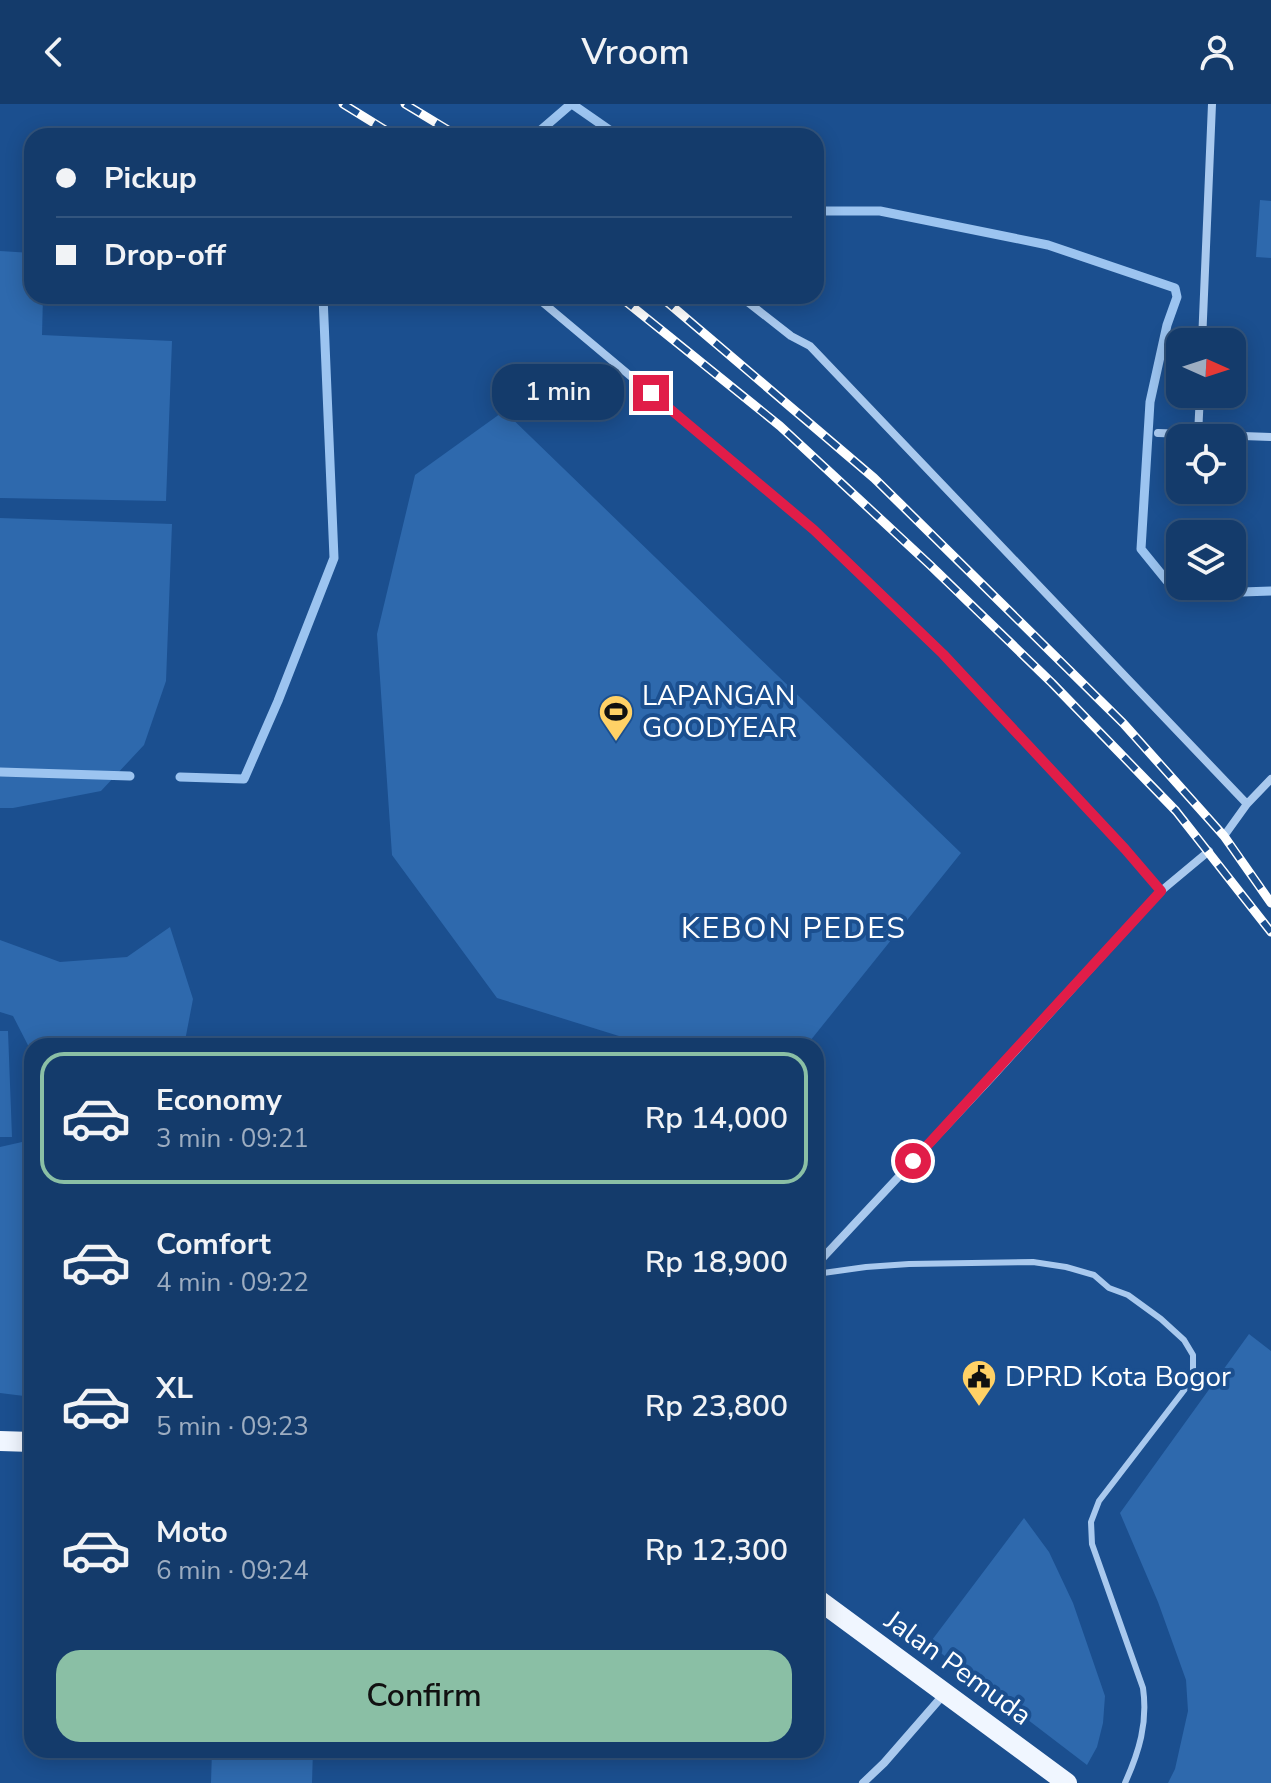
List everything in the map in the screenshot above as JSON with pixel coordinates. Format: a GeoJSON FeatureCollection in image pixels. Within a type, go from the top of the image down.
{"type":"FeatureCollection","features":[{"type":"Feature","properties":{"kind":"main road"},"geometry":{"type":"LineString","coordinates":[[0,1441],[24,1442]]}},
{"type":"Feature","properties":{"kind":"main road","name":"Jalan Pemuda"},"geometry":{"type":"LineString","coordinates":[[824,1607],[1067,1783]]}},
{"type":"Feature","properties":{"kind":"street"},"geometry":{"type":"LineString","coordinates":[[1203,328],[1212,104]]}},
{"type":"Feature","properties":{"kind":"street"},"geometry":{"type":"LineString","coordinates":[[545,304],[814,530],[943,654],[1161,891]]}},
{"type":"Feature","properties":{"kind":"street"},"geometry":{"type":"LineString","coordinates":[[750,304],[791,336],[810,346],[1247,804]]}},
{"type":"Feature","properties":{"kind":"street"},"geometry":{"type":"LineString","coordinates":[[1158,433],[1166,433]]}},
{"type":"Feature","properties":{"kind":"street"},"geometry":{"type":"LineString","coordinates":[[1246,436],[1271,437]]}},
{"type":"Feature","properties":{"kind":"street"},"geometry":{"type":"LineString","coordinates":[[1224,836],[1247,804],[1271,779]]}},
{"type":"Feature","properties":{"kind":"street"},"geometry":{"type":"LineString","coordinates":[[824,1256],[1161,891],[1209,851]]}},
{"type":"Feature","properties":{"kind":"street"},"geometry":{"type":"LineString","coordinates":[[863,1783],[945,1693]]}},
{"type":"Feature","properties":{"kind":"lane"},"geometry":{"type":"LineString","coordinates":[[824,1273],[909,1264],[1048,1263],[1094,1275],[1109,1288],[1128,1295],[1184,1340],[1193,1355],[1193,1374],[1185,1389],[1099,1501],[1091,1522],[1092,1544],[1145,1701],[1139,1750],[1125,1783]]}},
{"type":"Feature","properties":{"kind":"shaded area"},"geometry":{"type":"Polygon","coordinates":[[[1260,200],[1271,201],[1271,258],[1256,257],[1260,200]]]}},
{"type":"Feature","properties":{"kind":"shaded area"},"geometry":{"type":"Polygon","coordinates":[[[0,251],[24,252],[24,304],[43,304],[42,335],[172,341],[166,501],[0,498],[0,251]]]}},
{"type":"Feature","properties":{"kind":"shaded area","name":"LAPANGAN GOODYEAR"},"geometry":{"type":"Polygon","coordinates":[[[504,411],[961,853],[812,1038],[625,1038],[497,998],[392,855],[377,634],[415,475],[504,411]]]}},
{"type":"Feature","properties":{"kind":"shaded area"},"geometry":{"type":"Polygon","coordinates":[[[0,518],[172,524],[166,681],[144,745],[101,791],[0,808],[0,518]]]}},
{"type":"Feature","properties":{"kind":"shaded area"},"geometry":{"type":"Polygon","coordinates":[[[170,927],[193,999],[186,1038],[24,1038],[13,1016],[0,1012],[0,940],[60,962],[127,957],[170,927]]]}},
{"type":"Feature","properties":{"kind":"shaded area"},"geometry":{"type":"Polygon","coordinates":[[[0,1031],[8,1031],[12,1137],[0,1137],[0,1031]]]}},
{"type":"Feature","properties":{"kind":"shaded area"},"geometry":{"type":"Polygon","coordinates":[[[24,1137],[24,1396],[0,1393],[0,1147],[22,1142],[24,1137]]]}},
{"type":"Feature","properties":{"kind":"shaded area"},"geometry":{"type":"Polygon","coordinates":[[[1249,1334],[1271,1351],[1271,1783],[1168,1783],[1175,1769],[1188,1711],[1186,1680],[1158,1602],[1120,1513],[1249,1334]]]}},
{"type":"Feature","properties":{"kind":"shaded area"},"geometry":{"type":"Polygon","coordinates":[[[1024,1518],[1049,1552],[1073,1603],[1105,1696],[1097,1747],[1087,1765],[929,1644],[1024,1518]]]}},
{"type":"Feature","properties":{"kind":"shaded area"},"geometry":{"type":"Polygon","coordinates":[[[212,1758],[313,1758],[312,1783],[211,1783],[212,1758]]]}},
{"type":"Feature","properties":{"kind":"waterway"},"geometry":{"type":"LineString","coordinates":[[543,128],[571,104]]}},
{"type":"Feature","properties":{"kind":"waterway"},"geometry":{"type":"LineString","coordinates":[[572,104],[606,128]]}},
{"type":"Feature","properties":{"kind":"waterway"},"geometry":{"type":"LineString","coordinates":[[824,211],[880,211],[1048,245],[1175,288],[1177,297],[1167,325],[1150,402],[1141,549],[1166,580]]}},
{"type":"Feature","properties":{"kind":"waterway"},"geometry":{"type":"LineString","coordinates":[[180,777],[244,779],[334,558],[323,304]]}},
{"type":"Feature","properties":{"kind":"waterway"},"geometry":{"type":"LineString","coordinates":[[1246,592],[1271,591]]}},
{"type":"Feature","properties":{"kind":"waterway"},"geometry":{"type":"LineString","coordinates":[[0,772],[130,776]]}},
{"type":"Feature","properties":{"kind":"railway"},"geometry":{"type":"LineString","coordinates":[[343,104],[382,128]]}},
{"type":"Feature","properties":{"kind":"railway"},"geometry":{"type":"LineString","coordinates":[[405,104],[445,128]]}},
{"type":"Feature","properties":{"kind":"railway"},"geometry":{"type":"LineString","coordinates":[[629,304],[780,426],[1052,683],[1176,811],[1271,932]]}},
{"type":"Feature","properties":{"kind":"railway"},"geometry":{"type":"LineString","coordinates":[[669,304],[874,478],[1123,723],[1224,836],[1271,903]]}},
{"type":"Feature","properties":{"kind":"place","name":"LAPANGAN GOODYEAR"},"geometry":{"type":"Point","coordinates":[616,743]}},
{"type":"Feature","properties":{"kind":"place","name":"DPRD Kota Bogor"},"geometry":{"type":"Point","coordinates":[979,1408]}},
{"type":"Feature","properties":{"kind":"district","name":"KEBON PEDES"},"geometry":{"type":"Point","coordinates":[794,928]}},
{"type":"Feature","properties":{"kind":"route"},"geometry":{"type":"LineString","coordinates":[[651,393],[814,530],[943,654],[1161,891],[913,1161]]}}]}
